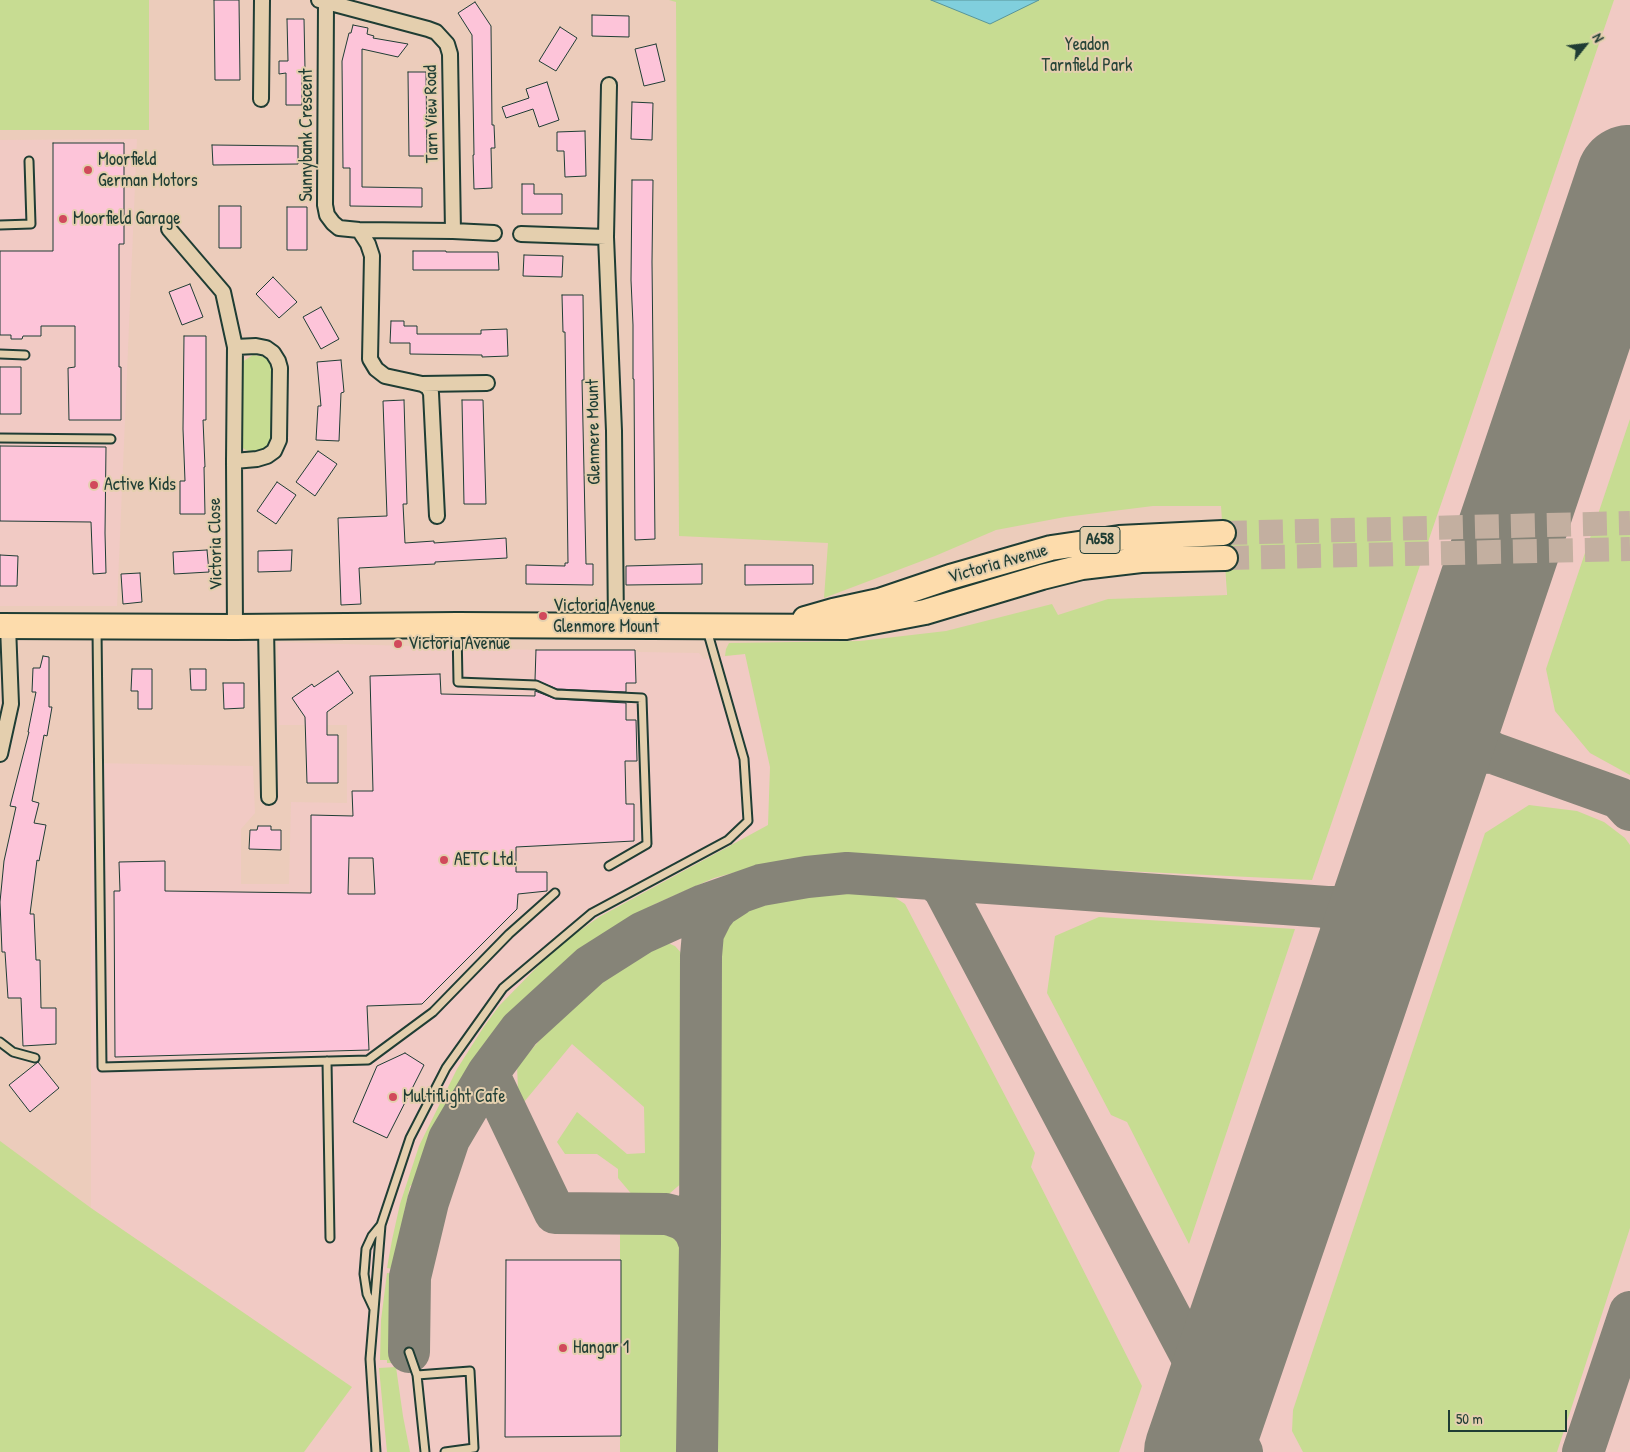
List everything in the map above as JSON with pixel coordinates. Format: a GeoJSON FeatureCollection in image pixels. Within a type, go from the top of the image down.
{"type":"FeatureCollection","features":[{"type":"Feature","properties":{"kind":"highway","name":"Victoria Avenue"},"geometry":{"type":"LineString","coordinates":[[780,627],[879,600],[950,577],[1052,548],[1119,538],[1223,533]]}},
{"type":"Feature","properties":{"kind":"highway","name":"Victoria Avenue"},"geometry":{"type":"LineString","coordinates":[[4,626],[846,627],[957,603],[1082,567],[1141,560],[1225,558]]}},
{"type":"Feature","properties":{"kind":"street"},"geometry":{"type":"LineString","coordinates":[[261,99],[262,0]]}},
{"type":"Feature","properties":{"kind":"street","name":"Sunnybank Crescent"},"geometry":{"type":"LineString","coordinates":[[323,1],[325,205],[333,223],[339,228],[359,230],[494,232]]}},
{"type":"Feature","properties":{"kind":"street","name":"Tarn View Road"},"geometry":{"type":"LineString","coordinates":[[323,1],[428,29],[436,32],[447,44],[450,54],[453,231]]}},
{"type":"Feature","properties":{"kind":"street","name":"Glenmere Mount"},"geometry":{"type":"LineString","coordinates":[[609,85],[606,236],[614,431],[616,626]]}},
{"type":"Feature","properties":{"kind":"street","name":"Victoria Close"},"geometry":{"type":"LineString","coordinates":[[169,229],[223,292],[234,347],[235,627]]}},
{"type":"Feature","properties":{"kind":"street"},"geometry":{"type":"LineString","coordinates":[[359,230],[368,244],[372,256],[370,359],[376,369],[385,376],[422,384],[487,383]]}},
{"type":"Feature","properties":{"kind":"street"},"geometry":{"type":"LineString","coordinates":[[521,234],[606,236]]}},
{"type":"Feature","properties":{"kind":"street"},"geometry":{"type":"LineString","coordinates":[[234,347],[256,346],[266,348],[278,360],[280,368],[279,440],[274,451],[267,456],[257,459],[234,461]]}},
{"type":"Feature","properties":{"kind":"street"},"geometry":{"type":"LineString","coordinates":[[422,384],[428,387],[431,393],[437,516]]}},
{"type":"Feature","properties":{"kind":"street"},"geometry":{"type":"LineString","coordinates":[[0,754],[11,704],[4,626]]}},
{"type":"Feature","properties":{"kind":"street"},"geometry":{"type":"LineString","coordinates":[[266,627],[269,797]]}},
{"type":"Feature","properties":{"kind":"lane"},"geometry":{"type":"LineString","coordinates":[[0,225],[31,224],[29,161]]}},
{"type":"Feature","properties":{"kind":"lane"},"geometry":{"type":"LineString","coordinates":[[0,354],[25,355]]}},
{"type":"Feature","properties":{"kind":"lane"},"geometry":{"type":"LineString","coordinates":[[0,438],[110,439]]}},
{"type":"Feature","properties":{"kind":"lane"},"geometry":{"type":"LineString","coordinates":[[97,626],[102,1067],[368,1060],[433,1012],[509,934],[555,892]]}},
{"type":"Feature","properties":{"kind":"lane"},"geometry":{"type":"LineString","coordinates":[[457,626],[458,682],[536,685],[556,694],[642,698],[647,844],[609,866]]}},
{"type":"Feature","properties":{"kind":"lane"},"geometry":{"type":"LineString","coordinates":[[376,1452],[370,1364],[381,1226],[410,1138],[446,1068],[503,988],[592,913],[728,840],[748,821],[744,759],[706,628]]}},
{"type":"Feature","properties":{"kind":"lane"},"geometry":{"type":"LineString","coordinates":[[0,1042],[13,1052],[35,1058]]}},
{"type":"Feature","properties":{"kind":"lane"},"geometry":{"type":"LineString","coordinates":[[327,1061],[330,1238]]}},
{"type":"Feature","properties":{"kind":"lane"},"geometry":{"type":"LineString","coordinates":[[374,1309],[367,1294],[364,1274],[366,1249],[372,1236],[381,1226]]}},
{"type":"Feature","properties":{"kind":"lane"},"geometry":{"type":"LineString","coordinates":[[409,1352],[417,1375],[425,1452]]}},
{"type":"Feature","properties":{"kind":"lane"},"geometry":{"type":"LineString","coordinates":[[417,1375],[470,1371],[474,1448],[445,1452]]}},
{"type":"Feature","properties":{"kind":"shaded area"},"geometry":{"type":"Polygon","coordinates":[[[1318,0],[1630,0],[1630,1452],[304,1452],[351,1387],[91,1208],[91,763],[253,766],[255,813],[241,829],[241,884],[289,884],[291,802],[347,803],[347,725],[279,725],[278,642],[536,650],[635,650],[638,652],[699,653],[704,659],[745,654],[1090,655],[1108,599],[1226,595],[1222,506],[1153,506],[1318,0]]]}},
{"type":"Feature","properties":{"kind":"shaded area"},"geometry":{"type":"Polygon","coordinates":[[[137,139],[117,606],[0,606],[0,140],[137,139]]]}},
{"type":"Feature","properties":{"kind":"green space"},"geometry":{"type":"Polygon","coordinates":[[[0,0],[149,0],[149,130],[0,130],[0,0]]]}},
{"type":"Feature","properties":{"kind":"green space","name":"Yeadon Tarnfield Park"},"geometry":{"type":"Polygon","coordinates":[[[669,0],[1614,0],[1312,880],[852,858],[766,864],[714,878],[655,904],[607,932],[583,949],[558,969],[498,1034],[478,1060],[478,1064],[471,1068],[458,1090],[427,1158],[419,1181],[410,1186],[404,1213],[406,1229],[399,1270],[387,1268],[400,1204],[419,1146],[457,1069],[499,1006],[540,964],[575,934],[599,917],[768,825],[770,767],[745,654],[725,656],[729,643],[860,641],[946,631],[1052,604],[1058,615],[1108,599],[1227,595],[1221,506],[1153,506],[1065,517],[996,530],[935,556],[824,598],[828,543],[679,536],[676,2],[669,0]]]}},
{"type":"Feature","properties":{"kind":"green space"},"geometry":{"type":"Polygon","coordinates":[[[253,355],[265,357],[274,368],[272,436],[266,448],[251,452],[244,449],[239,443],[242,362],[253,355]]]}},
{"type":"Feature","properties":{"kind":"green space"},"geometry":{"type":"Polygon","coordinates":[[[1630,419],[1630,775],[1590,753],[1555,711],[1546,669],[1630,419]]]}},
{"type":"Feature","properties":{"kind":"green space"},"geometry":{"type":"Polygon","coordinates":[[[1529,805],[1577,811],[1604,822],[1625,838],[1630,845],[1630,1228],[1557,1452],[1303,1452],[1292,1431],[1293,1410],[1485,833],[1529,805]]]}},
{"type":"Feature","properties":{"kind":"green space"},"geometry":{"type":"Polygon","coordinates":[[[885,891],[905,904],[1035,1153],[1031,1167],[1142,1386],[1119,1452],[715,1452],[717,937],[730,917],[755,907],[807,897],[885,891]]]}},
{"type":"Feature","properties":{"kind":"green space"},"geometry":{"type":"Polygon","coordinates":[[[1099,917],[1295,929],[1189,1244],[1127,1122],[1111,1115],[1047,993],[1055,936],[1099,917]]]}},
{"type":"Feature","properties":{"kind":"green space"},"geometry":{"type":"Polygon","coordinates":[[[663,941],[675,946],[683,955],[684,1181],[662,1200],[634,1197],[618,1178],[618,1169],[597,1154],[565,1154],[557,1142],[577,1112],[627,1154],[645,1153],[644,1107],[572,1044],[524,1102],[518,1089],[517,1066],[555,1023],[604,979],[663,941]]]}},
{"type":"Feature","properties":{"kind":"green space"},"geometry":{"type":"Polygon","coordinates":[[[0,1141],[91,1208],[352,1387],[304,1452],[0,1452],[0,1141]]]}},
{"type":"Feature","properties":{"kind":"green space"},"geometry":{"type":"Polygon","coordinates":[[[639,1225],[656,1225],[671,1234],[682,1249],[682,1452],[620,1452],[620,1231],[639,1225]]]}},
{"type":"Feature","properties":{"kind":"green space"},"geometry":{"type":"Polygon","coordinates":[[[387,1273],[399,1274],[395,1318],[397,1363],[387,1363],[387,1360],[380,1360],[381,1320],[387,1273]]]}},
{"type":"Feature","properties":{"kind":"green space"},"geometry":{"type":"Polygon","coordinates":[[[396,1367],[410,1452],[387,1452],[379,1368],[396,1367]]]}},
{"type":"Feature","properties":{"kind":"water"},"geometry":{"type":"Polygon","coordinates":[[[931,0],[1039,0],[990,24],[931,0]]]}},
{"type":"Feature","properties":{"kind":"building"},"geometry":{"type":"Polygon","coordinates":[[[214,0],[239,0],[240,80],[215,80],[214,0]]]}},
{"type":"Feature","properties":{"kind":"building"},"geometry":{"type":"Polygon","coordinates":[[[475,2],[491,26],[492,125],[494,125],[495,148],[491,148],[492,188],[474,189],[472,35],[458,13],[475,2]]]}},
{"type":"Feature","properties":{"kind":"building"},"geometry":{"type":"Polygon","coordinates":[[[592,15],[629,16],[629,37],[592,36],[592,15]]]}},
{"type":"Feature","properties":{"kind":"building"},"geometry":{"type":"Polygon","coordinates":[[[287,19],[304,19],[305,69],[302,69],[302,105],[286,105],[286,73],[279,74],[279,61],[288,61],[287,19]]]}},
{"type":"Feature","properties":{"kind":"building"},"geometry":{"type":"Polygon","coordinates":[[[353,25],[368,28],[367,34],[374,36],[373,38],[408,44],[398,57],[362,49],[362,187],[422,188],[422,207],[350,206],[350,168],[343,168],[342,61],[353,25]]]}},
{"type":"Feature","properties":{"kind":"building"},"geometry":{"type":"Polygon","coordinates":[[[560,27],[577,38],[556,71],[539,61],[560,27]]]}},
{"type":"Feature","properties":{"kind":"building"},"geometry":{"type":"Polygon","coordinates":[[[656,44],[665,81],[644,86],[635,49],[656,44]]]}},
{"type":"Feature","properties":{"kind":"building"},"geometry":{"type":"Polygon","coordinates":[[[408,72],[426,72],[427,156],[409,156],[408,72]]]}},
{"type":"Feature","properties":{"kind":"building"},"geometry":{"type":"Polygon","coordinates":[[[547,82],[559,120],[539,127],[533,109],[506,118],[502,107],[529,98],[526,89],[547,82]]]}},
{"type":"Feature","properties":{"kind":"building"},"geometry":{"type":"Polygon","coordinates":[[[632,102],[653,103],[652,140],[631,139],[632,102]]]}},
{"type":"Feature","properties":{"kind":"building"},"geometry":{"type":"Polygon","coordinates":[[[585,131],[586,176],[565,177],[564,151],[557,151],[557,132],[585,131]]]}},
{"type":"Feature","properties":{"kind":"building"},"geometry":{"type":"Polygon","coordinates":[[[53,143],[124,143],[124,244],[119,244],[121,420],[69,420],[68,368],[75,367],[75,326],[41,326],[41,336],[23,336],[22,339],[11,339],[11,335],[0,335],[0,251],[53,251],[53,143]]]}},
{"type":"Feature","properties":{"kind":"building"},"geometry":{"type":"Polygon","coordinates":[[[212,145],[298,146],[298,164],[213,165],[212,145]]]}},
{"type":"Feature","properties":{"kind":"building"},"geometry":{"type":"Polygon","coordinates":[[[632,180],[653,180],[655,539],[635,540],[631,280],[632,180]]]}},
{"type":"Feature","properties":{"kind":"building"},"geometry":{"type":"Polygon","coordinates":[[[522,184],[534,184],[534,194],[562,194],[562,214],[522,214],[522,184]]]}},
{"type":"Feature","properties":{"kind":"building"},"geometry":{"type":"Polygon","coordinates":[[[219,206],[241,206],[241,248],[219,248],[219,206]]]}},
{"type":"Feature","properties":{"kind":"building"},"geometry":{"type":"Polygon","coordinates":[[[287,207],[307,207],[307,250],[287,250],[287,207]]]}},
{"type":"Feature","properties":{"kind":"building"},"geometry":{"type":"Polygon","coordinates":[[[413,251],[498,252],[499,270],[413,270],[413,251]]]}},
{"type":"Feature","properties":{"kind":"building"},"geometry":{"type":"Polygon","coordinates":[[[524,255],[563,256],[562,277],[523,276],[524,255]]]}},
{"type":"Feature","properties":{"kind":"building"},"geometry":{"type":"Polygon","coordinates":[[[273,277],[297,302],[279,318],[256,294],[273,277]]]}},
{"type":"Feature","properties":{"kind":"building"},"geometry":{"type":"Polygon","coordinates":[[[190,284],[203,317],[182,325],[169,292],[190,284]]]}},
{"type":"Feature","properties":{"kind":"building"},"geometry":{"type":"Polygon","coordinates":[[[562,295],[583,295],[584,380],[582,380],[586,564],[593,564],[593,585],[526,584],[526,565],[565,566],[565,563],[568,563],[565,332],[563,332],[562,295]]]}},
{"type":"Feature","properties":{"kind":"building"},"geometry":{"type":"Polygon","coordinates":[[[321,307],[339,339],[321,349],[303,317],[321,307]]]}},
{"type":"Feature","properties":{"kind":"building"},"geometry":{"type":"Polygon","coordinates":[[[391,321],[404,321],[404,326],[417,326],[417,334],[481,334],[481,330],[507,329],[508,356],[482,357],[482,355],[410,354],[410,343],[390,343],[391,321]]]}},
{"type":"Feature","properties":{"kind":"building"},"geometry":{"type":"Polygon","coordinates":[[[184,336],[206,336],[206,420],[203,420],[205,514],[180,514],[180,481],[185,481],[183,429],[184,336]]]}},
{"type":"Feature","properties":{"kind":"building"},"geometry":{"type":"Polygon","coordinates":[[[341,360],[344,392],[341,393],[339,441],[316,440],[318,406],[321,406],[317,362],[341,360]]]}},
{"type":"Feature","properties":{"kind":"building"},"geometry":{"type":"Polygon","coordinates":[[[0,367],[21,367],[21,414],[0,414],[0,367]]]}},
{"type":"Feature","properties":{"kind":"building"},"geometry":{"type":"Polygon","coordinates":[[[404,400],[407,504],[403,504],[405,543],[506,538],[507,558],[359,568],[361,604],[341,605],[338,518],[387,516],[383,401],[404,400]]]}},
{"type":"Feature","properties":{"kind":"building"},"geometry":{"type":"Polygon","coordinates":[[[462,400],[483,400],[486,504],[464,504],[462,400]]]}},
{"type":"Feature","properties":{"kind":"building"},"geometry":{"type":"Polygon","coordinates":[[[0,446],[106,447],[106,573],[93,574],[91,522],[0,521],[0,446]]]}},
{"type":"Feature","properties":{"kind":"building"},"geometry":{"type":"Polygon","coordinates":[[[318,451],[337,464],[315,496],[296,482],[318,451]]]}},
{"type":"Feature","properties":{"kind":"building"},"geometry":{"type":"Polygon","coordinates":[[[277,482],[296,495],[276,524],[257,511],[277,482]]]}},
{"type":"Feature","properties":{"kind":"building"},"geometry":{"type":"Polygon","coordinates":[[[207,550],[209,572],[174,574],[173,552],[207,550]]]}},
{"type":"Feature","properties":{"kind":"building"},"geometry":{"type":"Polygon","coordinates":[[[292,550],[291,571],[258,572],[258,551],[292,550]]]}},
{"type":"Feature","properties":{"kind":"building"},"geometry":{"type":"Polygon","coordinates":[[[0,555],[18,556],[17,586],[0,586],[0,555]]]}},
{"type":"Feature","properties":{"kind":"building"},"geometry":{"type":"Polygon","coordinates":[[[702,564],[702,584],[626,585],[626,566],[702,564]]]}},
{"type":"Feature","properties":{"kind":"building"},"geometry":{"type":"Polygon","coordinates":[[[745,565],[813,565],[813,584],[745,585],[745,565]]]}},
{"type":"Feature","properties":{"kind":"building"},"geometry":{"type":"Polygon","coordinates":[[[140,573],[142,602],[123,604],[121,574],[140,573]]]}},
{"type":"Feature","properties":{"kind":"building"},"geometry":{"type":"Polygon","coordinates":[[[536,650],[635,650],[636,683],[626,683],[626,692],[557,689],[535,680],[536,650]]]}},
{"type":"Feature","properties":{"kind":"building"},"geometry":{"type":"Polygon","coordinates":[[[43,656],[49,657],[49,707],[52,707],[47,736],[44,735],[32,801],[39,803],[34,823],[46,825],[39,861],[37,860],[30,914],[34,914],[36,960],[40,960],[41,1008],[56,1008],[56,1044],[23,1046],[21,998],[8,998],[5,952],[2,952],[0,902],[4,861],[16,807],[10,806],[29,732],[36,692],[32,692],[33,668],[40,668],[43,656]]]}},
{"type":"Feature","properties":{"kind":"building"},"geometry":{"type":"Polygon","coordinates":[[[132,669],[152,669],[152,709],[138,709],[138,691],[131,691],[132,669]]]}},
{"type":"Feature","properties":{"kind":"building"},"geometry":{"type":"Polygon","coordinates":[[[190,669],[206,669],[206,690],[191,690],[190,669]]]}},
{"type":"Feature","properties":{"kind":"building"},"geometry":{"type":"Polygon","coordinates":[[[338,671],[353,693],[327,712],[327,735],[338,735],[338,783],[307,783],[305,717],[292,698],[312,684],[314,687],[338,671]]]}},
{"type":"Feature","properties":{"kind":"building","name":"AETC Ltd."},"geometry":{"type":"Polygon","coordinates":[[[440,674],[441,694],[535,696],[535,691],[556,699],[626,703],[626,720],[636,720],[637,761],[625,761],[626,804],[634,804],[634,841],[516,847],[516,872],[547,872],[547,891],[518,894],[517,909],[422,1004],[367,1006],[369,1050],[115,1057],[114,891],[120,891],[119,862],[165,861],[165,891],[311,893],[311,815],[353,816],[352,791],[373,791],[370,676],[440,674]],[[349,858],[348,894],[375,894],[373,858],[349,858]]]}},
{"type":"Feature","properties":{"kind":"building"},"geometry":{"type":"Polygon","coordinates":[[[223,683],[244,683],[244,708],[224,709],[223,683]]]}},
{"type":"Feature","properties":{"kind":"building"},"geometry":{"type":"Polygon","coordinates":[[[258,826],[271,826],[271,830],[281,830],[281,850],[249,849],[250,830],[257,830],[258,826]]]}},
{"type":"Feature","properties":{"kind":"building","name":"Multiflight Cafe"},"geometry":{"type":"Polygon","coordinates":[[[405,1053],[424,1065],[387,1138],[353,1122],[377,1066],[405,1053]]]}},
{"type":"Feature","properties":{"kind":"building"},"geometry":{"type":"Polygon","coordinates":[[[38,1062],[59,1088],[30,1112],[9,1085],[38,1062]]]}},
{"type":"Feature","properties":{"kind":"building","name":"Hangar 1"},"geometry":{"type":"Polygon","coordinates":[[[506,1260],[621,1260],[621,1436],[505,1437],[506,1260]]]}},
{"type":"Feature","properties":{"kind":"taxiway"},"geometry":{"type":"LineString","coordinates":[[1426,784],[1437,766],[1453,756],[1472,752],[1493,753],[1473,741],[1461,722],[1457,700],[1461,678]]}},
{"type":"Feature","properties":{"kind":"taxiway"},"geometry":{"type":"LineString","coordinates":[[1493,753],[1619,798],[1630,810]]}},
{"type":"Feature","properties":{"kind":"taxiway"},"geometry":{"type":"LineString","coordinates":[[1352,1003],[1359,959],[1358,943],[1353,930],[1346,921],[1327,907],[1353,907],[1375,896],[1383,887],[1404,852]]}},
{"type":"Feature","properties":{"kind":"taxiway"},"geometry":{"type":"LineString","coordinates":[[409,1352],[410,1277],[428,1202],[449,1139],[488,1073],[520,1030],[590,966],[642,933],[704,905],[761,885],[807,877],[847,873],[1327,907]]}},
{"type":"Feature","properties":{"kind":"taxiway"},"geometry":{"type":"LineString","coordinates":[[932,879],[943,887],[1242,1452]]}},
{"type":"Feature","properties":{"kind":"taxiway"},"geometry":{"type":"LineString","coordinates":[[697,1452],[701,956],[703,933],[712,915],[719,906],[736,895]]}},
{"type":"Feature","properties":{"kind":"taxiway"},"geometry":{"type":"LineString","coordinates":[[488,1073],[555,1213],[666,1214],[682,1219],[689,1224],[695,1231],[700,1244]]}},
{"type":"Feature","properties":{"kind":"taxiway"},"geometry":{"type":"LineString","coordinates":[[1205,1326],[1233,1317],[1243,1308],[1257,1281]]}},
{"type":"Feature","properties":{"kind":"taxiway"},"geometry":{"type":"LineString","coordinates":[[1583,1452],[1630,1312]]}},
{"type":"Feature","properties":{"kind":"taxiway"},"geometry":{"type":"LineString","coordinates":[[1236,1428],[1231,1395],[1234,1359],[1242,1324]]}},
{"type":"Feature","properties":{"kind":"taxiway"},"geometry":{"type":"LineString","coordinates":[[1195,1374],[1199,1416],[1195,1452]]}},
{"type":"Feature","properties":{"kind":"runway"},"geometry":{"type":"LineString","coordinates":[[1198,1452],[1352,1003],[1630,179]]}},
{"type":"Feature","properties":{"kind":"tunnel"},"geometry":{"type":"LineString","coordinates":[[1223,533],[1630,523]]}},
{"type":"Feature","properties":{"kind":"tunnel"},"geometry":{"type":"LineString","coordinates":[[1225,558],[1630,549]]}},
{"type":"Feature","properties":{"kind":"place","name":"Moorfield German Motors"},"geometry":{"type":"Point","coordinates":[88,170]}},
{"type":"Feature","properties":{"kind":"place","name":"Moorfield Garage"},"geometry":{"type":"Point","coordinates":[63,219]}},
{"type":"Feature","properties":{"kind":"place","name":"Active Kids"},"geometry":{"type":"Point","coordinates":[94,485]}},
{"type":"Feature","properties":{"kind":"place","name":"Victoria Avenue Glenmore Mount"},"geometry":{"type":"Point","coordinates":[543,616]}},
{"type":"Feature","properties":{"kind":"place","name":"Victoria Avenue"},"geometry":{"type":"Point","coordinates":[398,644]}},
{"type":"Feature","properties":{"kind":"place","name":"AETC Ltd."},"geometry":{"type":"Point","coordinates":[444,860]}},
{"type":"Feature","properties":{"kind":"place","name":"Multiflight Cafe"},"geometry":{"type":"Point","coordinates":[393,1097]}},
{"type":"Feature","properties":{"kind":"place","name":"Hangar 1"},"geometry":{"type":"Point","coordinates":[563,1348]}}]}
